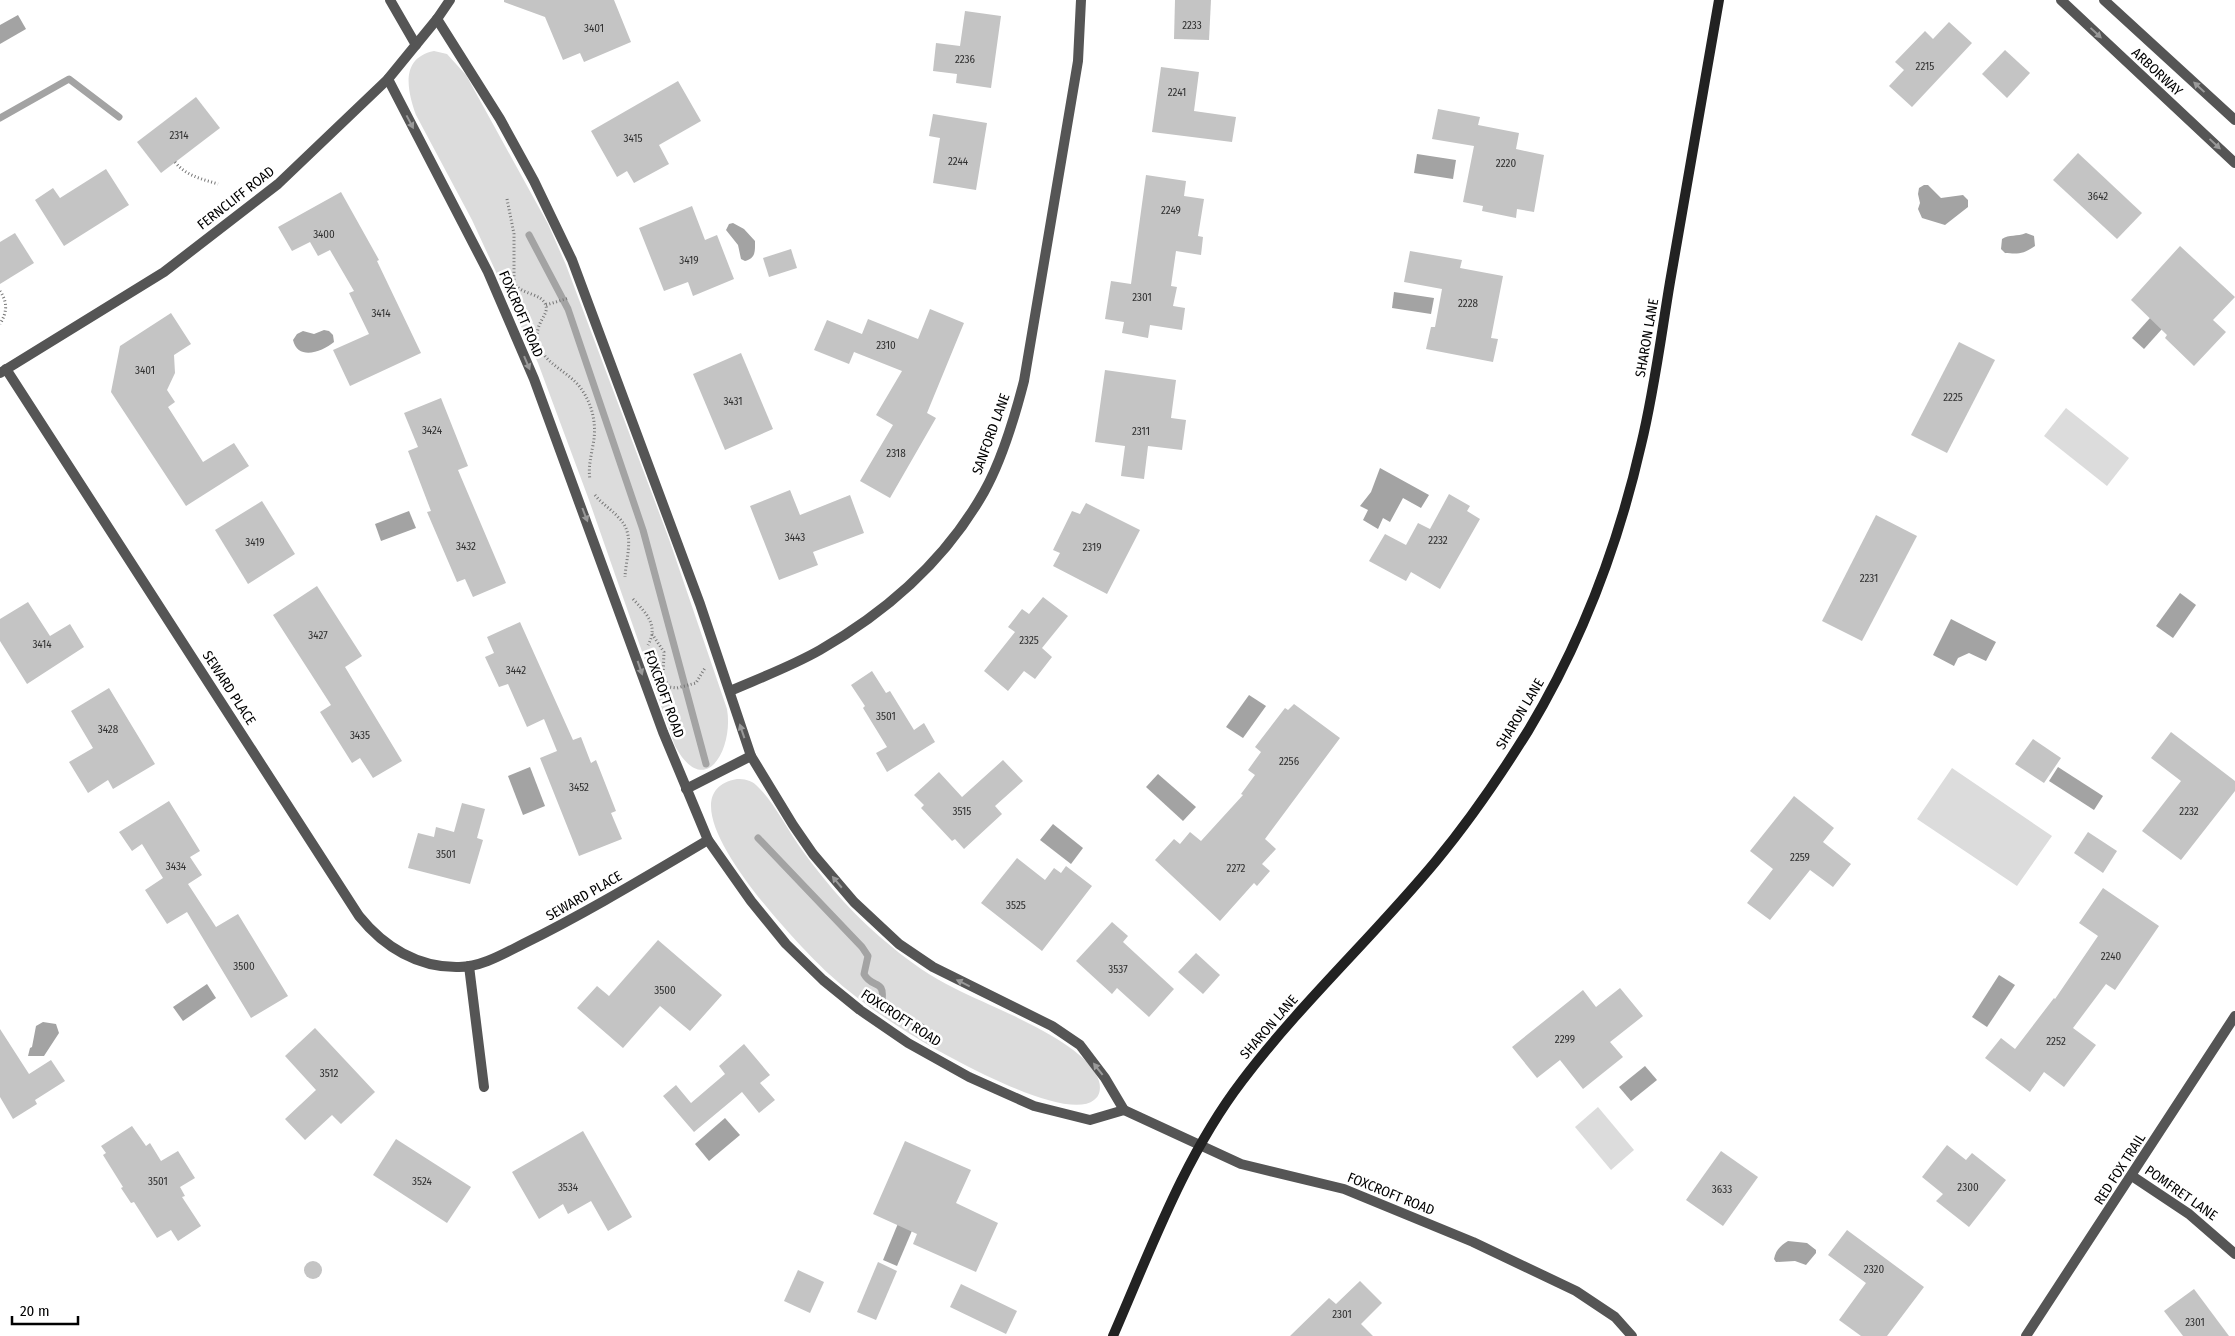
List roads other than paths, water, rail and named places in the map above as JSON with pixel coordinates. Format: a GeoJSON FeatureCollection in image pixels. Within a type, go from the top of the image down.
{"type":"FeatureCollection","features":[{"type":"Feature","properties":{"kind":"main road","name":"SHARON LANE"},"geometry":{"type":"LineString","coordinates":[[1114,1336],[1170,1206],[1199,1145],[1241,1081],[1435,862],[1476,810],[1528,731],[1567,661],[1615,542],[1642,444],[1719,0]]}},
{"type":"Feature","properties":{"kind":"street"},"geometry":{"type":"LineString","coordinates":[[390,0],[416,45]]}},
{"type":"Feature","properties":{"kind":"street","name":"FERNCLIFF ROAD"},"geometry":{"type":"LineString","coordinates":[[3,371],[164,272],[282,180],[388,79],[437,20],[450,0]]}},
{"type":"Feature","properties":{"kind":"street","name":"SANFORD LANE"},"geometry":{"type":"LineString","coordinates":[[730,691],[819,651],[903,594],[944,550],[985,491],[1012,424],[1024,381],[1078,61],[1082,0]]}},
{"type":"Feature","properties":{"kind":"street","name":"ARBORWAY"},"geometry":{"type":"LineString","coordinates":[[2060,0],[2233,158]]}},
{"type":"Feature","properties":{"kind":"street","name":"ARBORWAY"},"geometry":{"type":"LineString","coordinates":[[2104,0],[2235,120]]}},
{"type":"Feature","properties":{"kind":"street"},"geometry":{"type":"LineString","coordinates":[[437,20],[500,119],[534,181],[572,260],[696,595],[730,691],[750,756],[793,825],[813,854],[854,902],[899,944],[933,967],[1044,1022],[1080,1045],[1105,1078],[1124,1110]]}},
{"type":"Feature","properties":{"kind":"street","name":"FOXCROFT ROAD"},"geometry":{"type":"LineString","coordinates":[[388,79],[488,272],[534,379],[635,655],[686,789],[708,840],[751,901],[786,944],[823,980],[860,1010],[908,1043],[969,1077],[1034,1106],[1090,1120],[1124,1110],[1241,1164],[1344,1189],[1473,1242],[1576,1291],[1616,1317],[1632,1336]]}},
{"type":"Feature","properties":{"kind":"street","name":"SEWARD PLACE"},"geometry":{"type":"LineString","coordinates":[[3,371],[359,916],[381,941],[420,962],[460,968],[486,962],[556,928],[708,840]]}},
{"type":"Feature","properties":{"kind":"street"},"geometry":{"type":"LineString","coordinates":[[686,789],[750,756]]}},
{"type":"Feature","properties":{"kind":"street"},"geometry":{"type":"LineString","coordinates":[[469,966],[484,1087]]}},
{"type":"Feature","properties":{"kind":"street","name":"RED FOX TRAIL"},"geometry":{"type":"LineString","coordinates":[[2026,1336],[2235,1016]]}},
{"type":"Feature","properties":{"kind":"street","name":"POMFRET LANE"},"geometry":{"type":"LineString","coordinates":[[2132,1176],[2189,1214],[2235,1254]]}},
{"type":"Feature","properties":{"kind":"waterway"},"geometry":{"type":"LineString","coordinates":[[0,118],[69,79],[119,117]]}},
{"type":"Feature","properties":{"kind":"waterway"},"geometry":{"type":"LineString","coordinates":[[529,235],[568,309],[643,530],[706,764]]}},
{"type":"Feature","properties":{"kind":"waterway"},"geometry":{"type":"LineString","coordinates":[[758,838],[862,947],[868,956],[864,974],[867,979],[880,986],[884,1004],[925,1029],[923,1036]]}}]}
